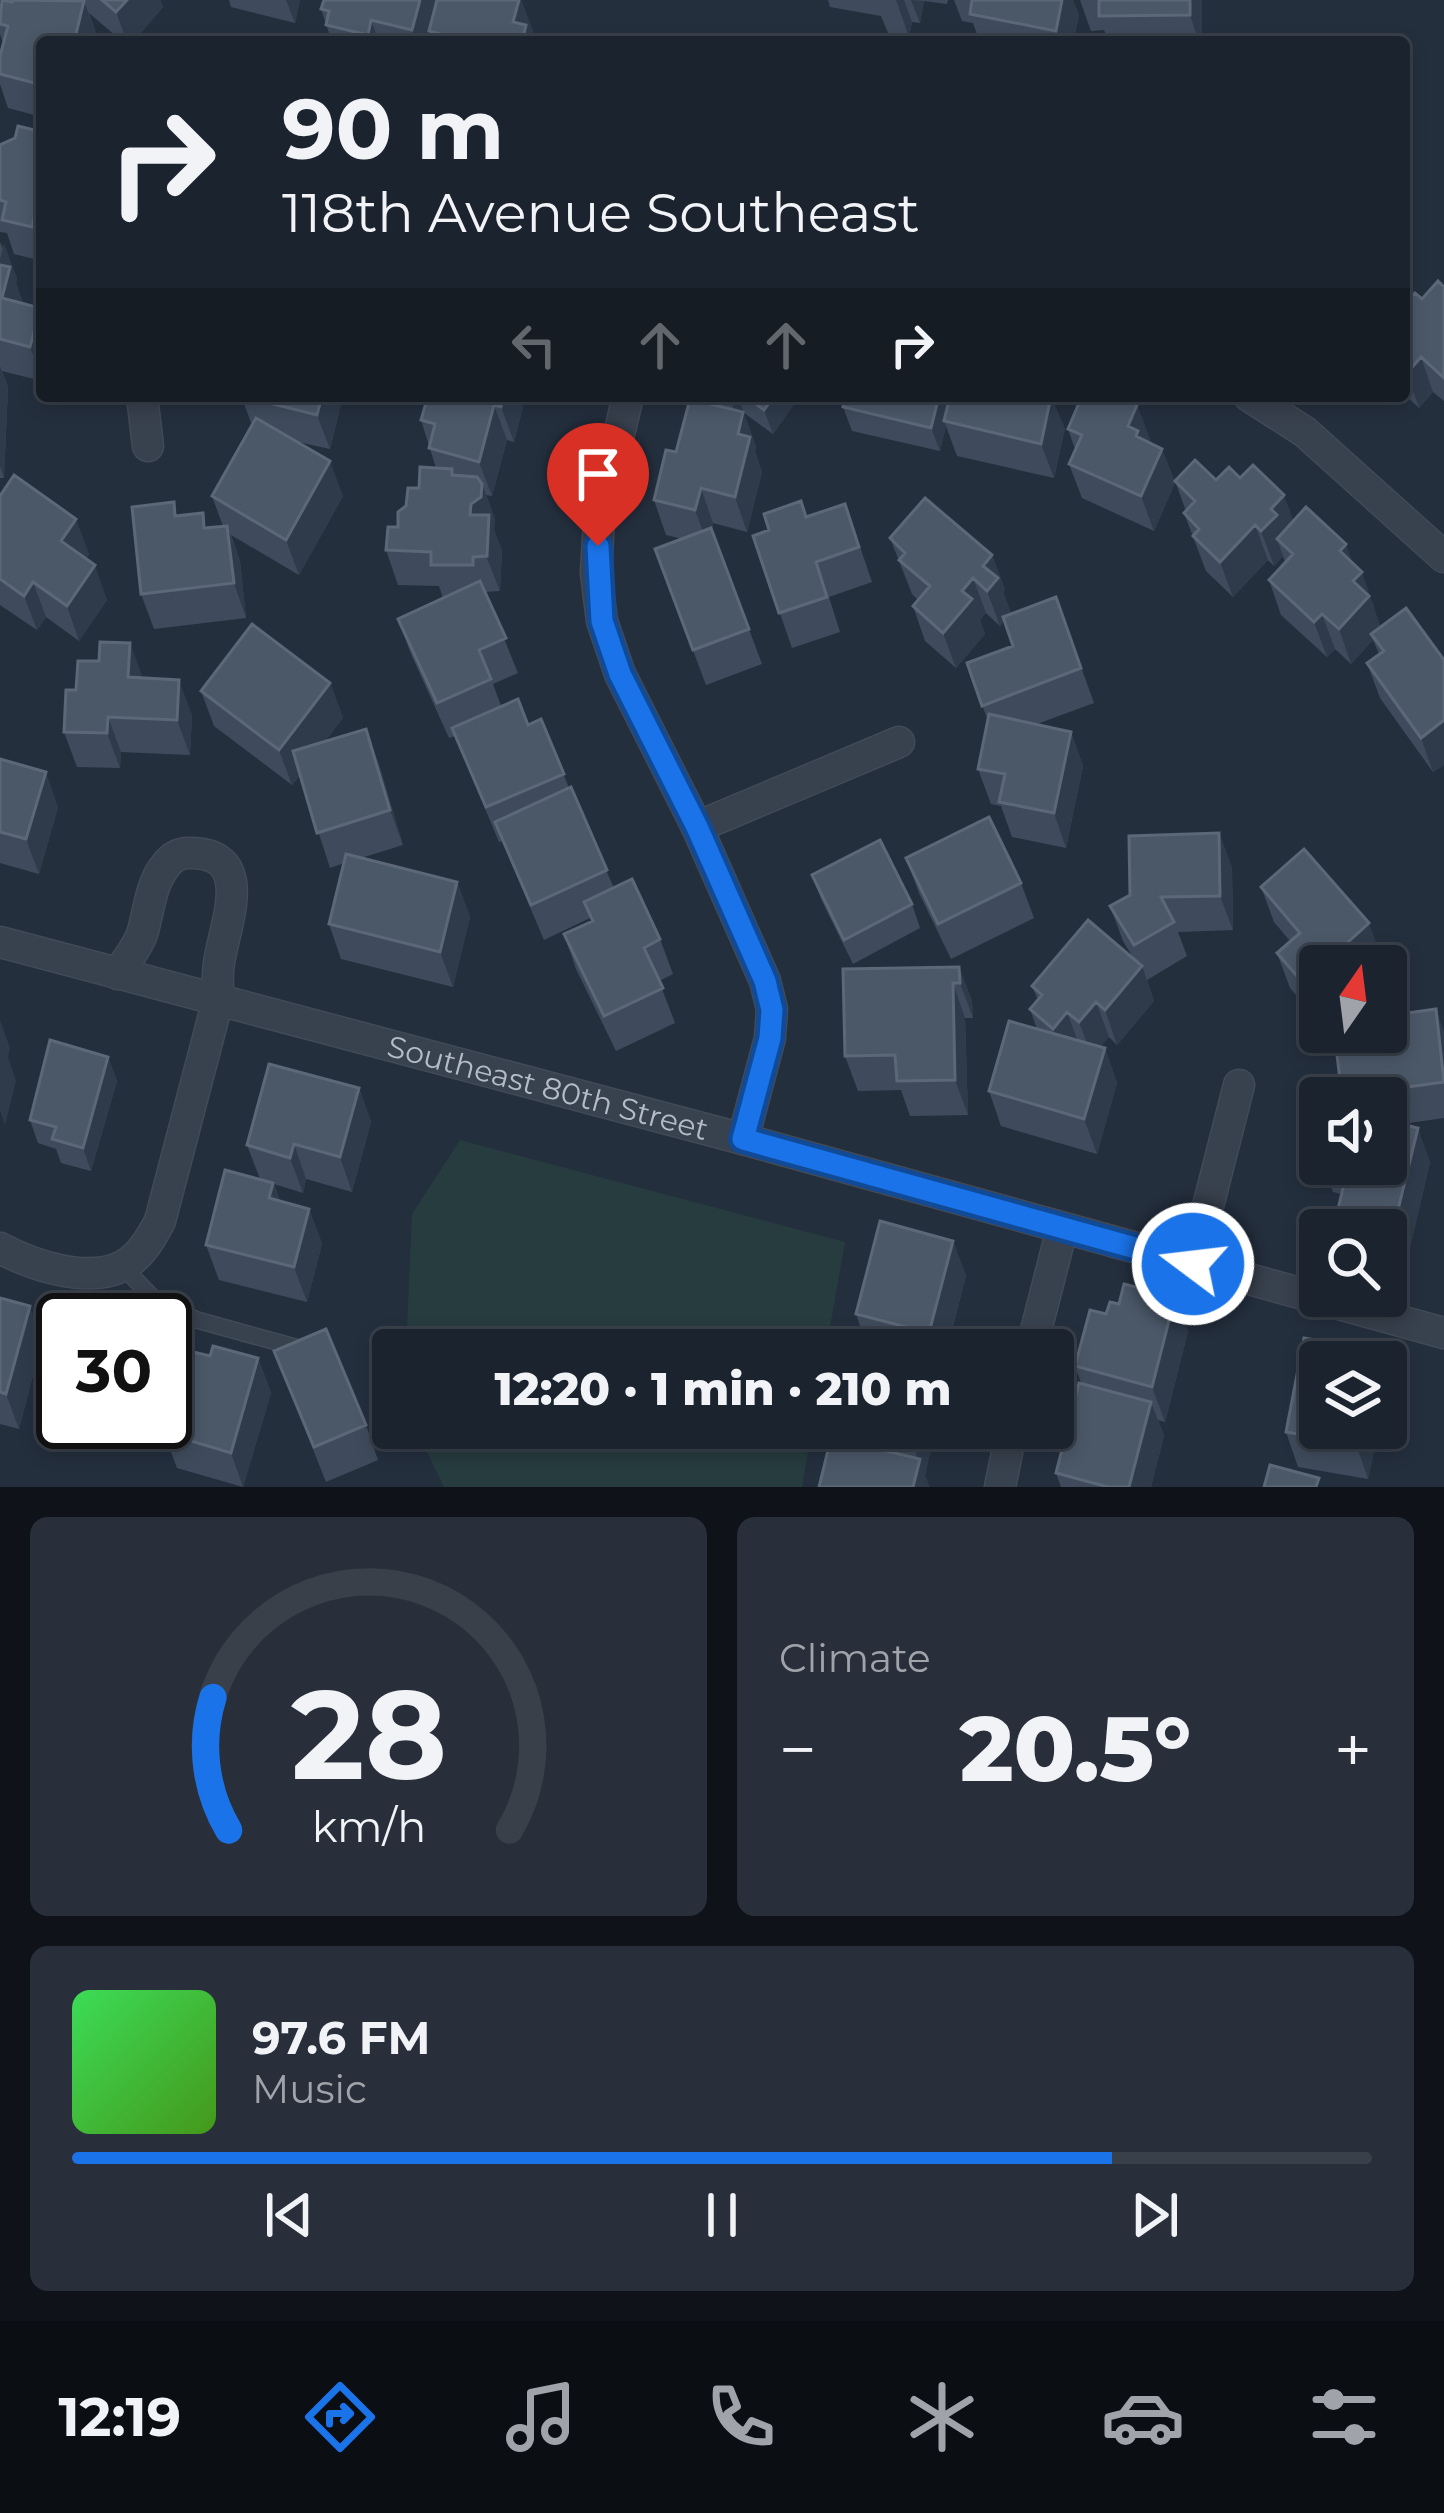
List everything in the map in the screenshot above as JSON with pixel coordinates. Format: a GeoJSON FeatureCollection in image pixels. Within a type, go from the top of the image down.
{"type":"FeatureCollection","features":[{"type":"Feature","properties":{"kind":"street"},"geometry":{"type":"LineString","coordinates":[[143,402],[148,446]]}},
{"type":"Feature","properties":{"kind":"street"},"geometry":{"type":"LineString","coordinates":[[627,402],[599,520],[596,573],[602,621],[620,674],[697,827],[765,981],[772,1010],[770,1038],[743,1139]]}},
{"type":"Feature","properties":{"kind":"street"},"geometry":{"type":"LineString","coordinates":[[1259,402],[1305,432],[1444,557]]}},
{"type":"Feature","properties":{"kind":"street"},"geometry":{"type":"LineString","coordinates":[[697,827],[899,742]]}},
{"type":"Feature","properties":{"kind":"street"},"geometry":{"type":"LineString","coordinates":[[0,1247],[23,1260],[62,1270],[97,1271],[122,1266],[147,1246],[160,1221],[218,1000],[218,964],[234,898],[230,877],[220,861],[182,853],[167,863],[156,881],[140,939],[118,974]]}},
{"type":"Feature","properties":{"kind":"street","name":"Southeast 80th Street"},"geometry":{"type":"LineString","coordinates":[[0,943],[743,1139],[1444,1333]]}},
{"type":"Feature","properties":{"kind":"street"},"geometry":{"type":"LineString","coordinates":[[1193,1264],[1239,1085]]}},
{"type":"Feature","properties":{"kind":"street"},"geometry":{"type":"LineString","coordinates":[[1036,1329],[1062,1229]]}},
{"type":"Feature","properties":{"kind":"street"},"geometry":{"type":"LineString","coordinates":[[1000,1487],[1008,1449]]}},
{"type":"Feature","properties":{"kind":"lane"},"geometry":{"type":"LineString","coordinates":[[122,1266],[157,1301],[197,1320],[302,1349]]}},
{"type":"Feature","properties":{"kind":"green space"},"geometry":{"type":"Polygon","coordinates":[[[460,1140],[845,1242],[830,1329],[407,1329],[412,1214],[460,1140]]]}},
{"type":"Feature","properties":{"kind":"green space"},"geometry":{"type":"Polygon","coordinates":[[[425,1449],[808,1449],[802,1487],[444,1487],[425,1449]]]}},
{"type":"Feature","properties":{"kind":"building"},"geometry":{"type":"Polygon","coordinates":[[[2,0],[84,1],[76,34],[84,36],[36,36],[36,83],[0,74],[8,26],[0,24],[2,0]]]}},
{"type":"Feature","properties":{"kind":"building"},"geometry":{"type":"Polygon","coordinates":[[[102,0],[127,0],[116,12],[102,0]]]}},
{"type":"Feature","properties":{"kind":"building"},"geometry":{"type":"Polygon","coordinates":[[[324,0],[420,0],[412,30],[371,20],[368,35],[326,25],[329,11],[321,9],[324,0]]]}},
{"type":"Feature","properties":{"kind":"building"},"geometry":{"type":"Polygon","coordinates":[[[437,0],[519,0],[513,22],[526,25],[523,36],[447,36],[429,31],[437,0]]]}},
{"type":"Feature","properties":{"kind":"building"},"geometry":{"type":"Polygon","coordinates":[[[972,0],[1062,0],[1056,31],[970,14],[972,0]]]}},
{"type":"Feature","properties":{"kind":"building"},"geometry":{"type":"Polygon","coordinates":[[[1099,0],[1190,0],[1190,15],[1099,16],[1099,0]]]}},
{"type":"Feature","properties":{"kind":"building"},"geometry":{"type":"Polygon","coordinates":[[[18,126],[36,130],[32,227],[2,220],[6,202],[0,200],[0,145],[15,138],[18,126]]]}},
{"type":"Feature","properties":{"kind":"building"},"geometry":{"type":"Polygon","coordinates":[[[0,265],[10,267],[2,298],[36,307],[36,324],[30,347],[0,339],[0,265]]]}},
{"type":"Feature","properties":{"kind":"building"},"geometry":{"type":"Polygon","coordinates":[[[1438,281],[1444,287],[1444,378],[1421,357],[1410,370],[1410,298],[1415,293],[1422,299],[1438,281]]]}},
{"type":"Feature","properties":{"kind":"building"},"geometry":{"type":"Polygon","coordinates":[[[265,402],[320,402],[317,415],[265,402]]]}},
{"type":"Feature","properties":{"kind":"building"},"geometry":{"type":"Polygon","coordinates":[[[426,402],[502,402],[501,407],[494,405],[479,462],[429,448],[435,424],[421,420],[426,402]]]}},
{"type":"Feature","properties":{"kind":"building"},"geometry":{"type":"Polygon","coordinates":[[[689,402],[743,412],[738,434],[750,437],[735,497],[701,488],[695,510],[654,500],[666,450],[676,452],[689,402]]]}},
{"type":"Feature","properties":{"kind":"building"},"geometry":{"type":"Polygon","coordinates":[[[844,402],[938,402],[931,428],[843,407],[844,402]]]}},
{"type":"Feature","properties":{"kind":"building"},"geometry":{"type":"Polygon","coordinates":[[[949,402],[1050,402],[1041,444],[944,421],[949,402]]]}},
{"type":"Feature","properties":{"kind":"building"},"geometry":{"type":"Polygon","coordinates":[[[1079,402],[1137,405],[1128,426],[1138,431],[1136,436],[1162,449],[1141,496],[1069,464],[1082,435],[1068,429],[1079,402]]]}},
{"type":"Feature","properties":{"kind":"building"},"geometry":{"type":"Polygon","coordinates":[[[256,418],[330,461],[286,540],[212,496],[256,418]]]}},
{"type":"Feature","properties":{"kind":"building"},"geometry":{"type":"Polygon","coordinates":[[[1195,460],[1216,480],[1229,467],[1240,478],[1253,465],[1284,495],[1271,509],[1277,515],[1261,531],[1255,525],[1220,562],[1193,536],[1199,529],[1184,513],[1195,501],[1175,481],[1195,460]]]}},
{"type":"Feature","properties":{"kind":"building"},"geometry":{"type":"Polygon","coordinates":[[[420,467],[452,469],[452,475],[477,477],[482,484],[481,497],[471,504],[470,515],[489,515],[487,556],[473,557],[473,565],[431,565],[431,552],[386,550],[388,527],[398,527],[398,512],[406,506],[408,488],[419,488],[420,467]]]}},
{"type":"Feature","properties":{"kind":"building"},"geometry":{"type":"Polygon","coordinates":[[[14,475],[76,519],[61,541],[95,565],[67,606],[33,582],[24,596],[0,579],[0,496],[14,475]]]}},
{"type":"Feature","properties":{"kind":"building"},"geometry":{"type":"Polygon","coordinates":[[[925,498],[992,555],[983,566],[998,578],[987,591],[973,578],[962,591],[972,599],[943,633],[913,606],[930,586],[899,560],[905,553],[890,538],[925,498]]]}},
{"type":"Feature","properties":{"kind":"building"},"geometry":{"type":"Polygon","coordinates":[[[801,501],[806,517],[845,504],[859,547],[816,562],[827,597],[779,613],[753,536],[769,530],[764,514],[801,501]]]}},
{"type":"Feature","properties":{"kind":"building"},"geometry":{"type":"Polygon","coordinates":[[[174,502],[175,516],[203,513],[204,528],[227,526],[234,583],[141,594],[132,507],[174,502]]]}},
{"type":"Feature","properties":{"kind":"building"},"geometry":{"type":"Polygon","coordinates":[[[1306,507],[1346,544],[1340,551],[1362,572],[1353,581],[1369,596],[1339,629],[1322,614],[1314,622],[1269,580],[1293,554],[1277,539],[1306,507]]]}},
{"type":"Feature","properties":{"kind":"building"},"geometry":{"type":"Polygon","coordinates":[[[711,528],[749,629],[693,650],[655,549],[711,528]]]}},
{"type":"Feature","properties":{"kind":"building"},"geometry":{"type":"Polygon","coordinates":[[[480,581],[506,638],[479,650],[491,679],[437,703],[398,619],[480,581]]]}},
{"type":"Feature","properties":{"kind":"building"},"geometry":{"type":"Polygon","coordinates":[[[1056,597],[1081,668],[982,706],[967,663],[1013,646],[1003,617],[1056,597]]]}},
{"type":"Feature","properties":{"kind":"building"},"geometry":{"type":"Polygon","coordinates":[[[1406,608],[1444,660],[1444,720],[1421,738],[1367,663],[1384,651],[1371,634],[1406,608]]]}},
{"type":"Feature","properties":{"kind":"building"},"geometry":{"type":"Polygon","coordinates":[[[252,624],[330,683],[279,750],[201,691],[252,624]]]}},
{"type":"Feature","properties":{"kind":"building"},"geometry":{"type":"Polygon","coordinates":[[[100,642],[130,643],[128,677],[179,680],[177,720],[108,717],[107,733],[64,732],[66,690],[76,690],[78,661],[99,661],[100,642]]]}},
{"type":"Feature","properties":{"kind":"building"},"geometry":{"type":"Polygon","coordinates":[[[518,699],[528,725],[541,719],[564,774],[486,807],[452,728],[518,699]]]}},
{"type":"Feature","properties":{"kind":"building"},"geometry":{"type":"Polygon","coordinates":[[[989,714],[1071,732],[1054,813],[999,802],[1005,774],[978,769],[989,714]]]}},
{"type":"Feature","properties":{"kind":"building"},"geometry":{"type":"Polygon","coordinates":[[[366,729],[390,810],[317,833],[293,751],[366,729]]]}},
{"type":"Feature","properties":{"kind":"building"},"geometry":{"type":"Polygon","coordinates":[[[0,759],[46,772],[26,839],[0,832],[0,759]]]}},
{"type":"Feature","properties":{"kind":"building"},"geometry":{"type":"Polygon","coordinates":[[[571,787],[607,870],[531,905],[495,822],[571,787]]]}},
{"type":"Feature","properties":{"kind":"building"},"geometry":{"type":"Polygon","coordinates":[[[989,817],[1021,883],[938,924],[906,858],[989,817]]]}},
{"type":"Feature","properties":{"kind":"building"},"geometry":{"type":"Polygon","coordinates":[[[1219,833],[1220,896],[1161,897],[1174,922],[1134,945],[1110,906],[1130,895],[1129,836],[1219,833]]]}},
{"type":"Feature","properties":{"kind":"building"},"geometry":{"type":"Polygon","coordinates":[[[880,840],[912,904],[844,940],[812,875],[880,840]]]}},
{"type":"Feature","properties":{"kind":"building"},"geometry":{"type":"Polygon","coordinates":[[[1304,849],[1369,923],[1345,945],[1299,945],[1299,978],[1277,953],[1300,933],[1261,887],[1304,849]]]}},
{"type":"Feature","properties":{"kind":"building"},"geometry":{"type":"Polygon","coordinates":[[[346,854],[457,882],[440,952],[329,924],[346,854]]]}},
{"type":"Feature","properties":{"kind":"building"},"geometry":{"type":"Polygon","coordinates":[[[632,879],[660,939],[644,948],[663,988],[604,1016],[564,934],[593,921],[584,902],[632,879]]]}},
{"type":"Feature","properties":{"kind":"building"},"geometry":{"type":"Polygon","coordinates":[[[1088,920],[1142,966],[1105,1010],[1096,1002],[1079,1022],[1067,1012],[1053,1029],[1030,1009],[1042,995],[1032,986],[1088,920]]]}},
{"type":"Feature","properties":{"kind":"building"},"geometry":{"type":"Polygon","coordinates":[[[959,967],[960,983],[953,983],[955,1080],[897,1081],[895,1055],[845,1056],[843,969],[959,967]]]}},
{"type":"Feature","properties":{"kind":"building"},"geometry":{"type":"Polygon","coordinates":[[[1436,1009],[1444,1082],[1407,1087],[1407,1077],[1340,1077],[1337,1053],[1407,1053],[1407,1013],[1436,1009]]]}},
{"type":"Feature","properties":{"kind":"building"},"geometry":{"type":"Polygon","coordinates":[[[1009,1021],[1105,1048],[1084,1119],[989,1091],[1009,1021]]]}},
{"type":"Feature","properties":{"kind":"building"},"geometry":{"type":"Polygon","coordinates":[[[50,1040],[108,1057],[83,1148],[52,1139],[56,1127],[30,1120],[50,1040]]]}},
{"type":"Feature","properties":{"kind":"building"},"geometry":{"type":"Polygon","coordinates":[[[269,1064],[359,1088],[340,1157],[294,1144],[290,1158],[247,1145],[269,1064]]]}},
{"type":"Feature","properties":{"kind":"building"},"geometry":{"type":"Polygon","coordinates":[[[1407,1125],[1418,1128],[1407,1173],[1407,1125]]]}},
{"type":"Feature","properties":{"kind":"building"},"geometry":{"type":"Polygon","coordinates":[[[225,1170],[273,1183],[269,1198],[309,1209],[294,1267],[206,1245],[225,1170]]]}},
{"type":"Feature","properties":{"kind":"building"},"geometry":{"type":"Polygon","coordinates":[[[1344,1185],[1404,1185],[1398,1209],[1338,1209],[1344,1185]]]}},
{"type":"Feature","properties":{"kind":"building"},"geometry":{"type":"Polygon","coordinates":[[[880,1221],[953,1241],[930,1329],[856,1314],[880,1221]]]}},
{"type":"Feature","properties":{"kind":"building"},"geometry":{"type":"Polygon","coordinates":[[[1124,1284],[1175,1297],[1152,1387],[1075,1366],[1090,1310],[1106,1314],[1110,1302],[1119,1304],[1124,1284]]]}},
{"type":"Feature","properties":{"kind":"building"},"geometry":{"type":"Polygon","coordinates":[[[0,1298],[30,1306],[6,1394],[0,1392],[0,1298]]]}},
{"type":"Feature","properties":{"kind":"building"},"geometry":{"type":"Polygon","coordinates":[[[326,1329],[366,1425],[314,1447],[274,1351],[326,1329]]]}},
{"type":"Feature","properties":{"kind":"building"},"geometry":{"type":"Polygon","coordinates":[[[213,1346],[258,1358],[231,1453],[192,1441],[192,1352],[210,1356],[213,1346]]]}},
{"type":"Feature","properties":{"kind":"building"},"geometry":{"type":"Polygon","coordinates":[[[1299,1364],[1299,1434],[1286,1432],[1299,1364]]]}},
{"type":"Feature","properties":{"kind":"building"},"geometry":{"type":"Polygon","coordinates":[[[1079,1383],[1151,1402],[1129,1487],[1108,1487],[1056,1473],[1062,1449],[1074,1449],[1079,1383]]]}},
{"type":"Feature","properties":{"kind":"building"},"geometry":{"type":"Polygon","coordinates":[[[828,1449],[878,1449],[920,1459],[913,1487],[819,1487],[828,1449]]]}},
{"type":"Feature","properties":{"kind":"building"},"geometry":{"type":"Polygon","coordinates":[[[1270,1465],[1319,1478],[1316,1487],[1264,1487],[1270,1465]]]}},
{"type":"Feature","properties":{"kind":"route"},"geometry":{"type":"LineString","coordinates":[[598,546],[602,621],[620,674],[697,827],[765,981],[772,1010],[770,1038],[743,1139],[1193,1264]]}}]}
